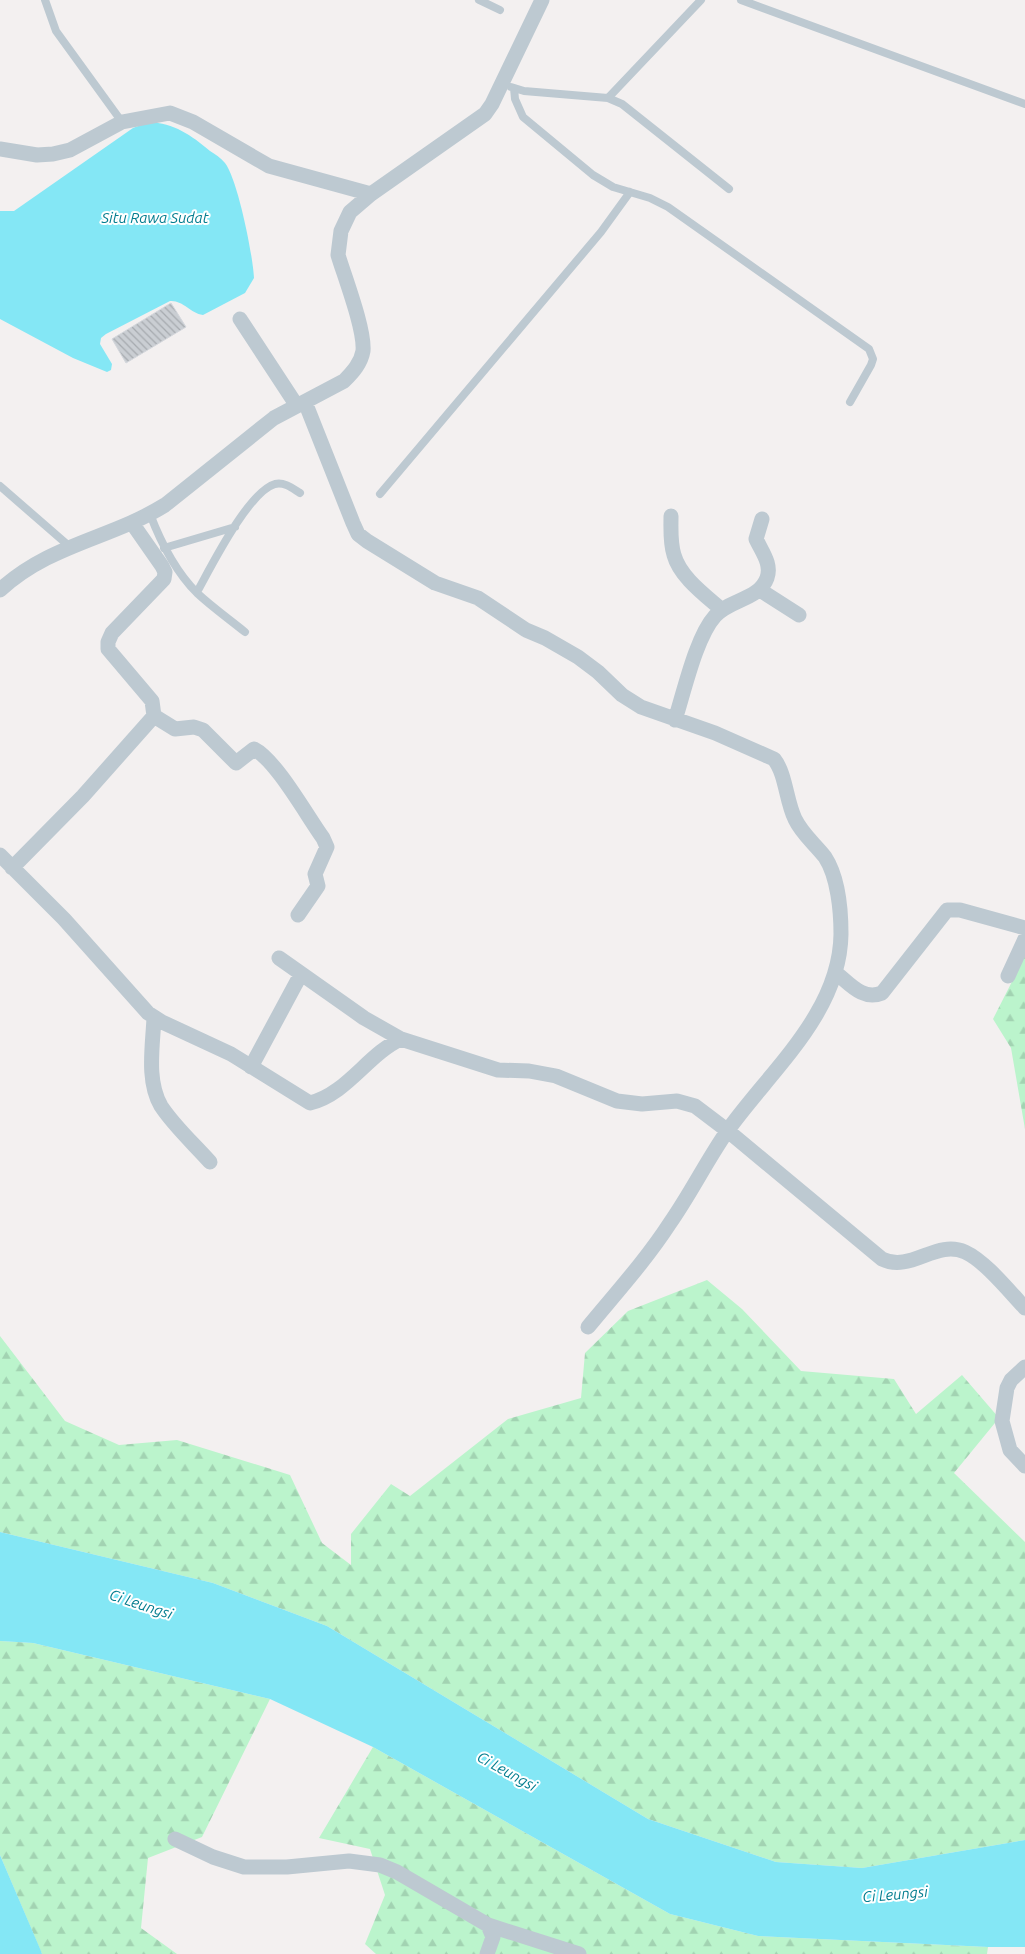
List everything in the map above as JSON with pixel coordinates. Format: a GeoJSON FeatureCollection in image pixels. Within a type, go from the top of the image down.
{"type":"FeatureCollection","features":[{"type":"Feature","properties":{"kind":"street"},"geometry":{"type":"LineString","coordinates":[[0,590],[25,569],[69,546],[132,523],[165,505],[274,418],[344,380],[360,361],[363,350],[362,335],[338,255],[338,242],[344,222],[350,212],[371,194],[475,123],[492,104],[508,86],[542,0]]}},
{"type":"Feature","properties":{"kind":"street"},"geometry":{"type":"LineString","coordinates":[[0,149],[52,154],[70,150],[122,122],[159,113],[170,113],[181,116],[269,166],[371,194]]}},
{"type":"Feature","properties":{"kind":"street"},"geometry":{"type":"LineString","coordinates":[[240,319],[301,404],[358,534],[434,583],[478,598],[526,630],[545,638],[578,657],[598,672],[622,695],[641,707],[715,733],[769,756],[776,762],[794,819],[825,858],[832,873],[840,910],[841,934],[835,972],[821,1007],[728,1130],[652,1249],[588,1327]]}},
{"type":"Feature","properties":{"kind":"street"},"geometry":{"type":"LineString","coordinates":[[671,516],[672,546],[677,562],[690,580],[722,610]]}},
{"type":"Feature","properties":{"kind":"street"},"geometry":{"type":"LineString","coordinates":[[674,720],[701,640],[715,615],[727,605],[760,590],[769,571],[767,561],[756,539],[762,519]]}},
{"type":"Feature","properties":{"kind":"street"},"geometry":{"type":"LineString","coordinates":[[12,868],[82,796],[154,716],[152,701],[108,649],[108,642],[112,633],[164,579],[165,572],[162,566],[132,523]]}},
{"type":"Feature","properties":{"kind":"street"},"geometry":{"type":"LineString","coordinates":[[760,590],[799,614]]}},
{"type":"Feature","properties":{"kind":"street"},"geometry":{"type":"LineString","coordinates":[[154,716],[175,729],[194,727],[203,730],[236,762],[254,749],[260,752],[285,782],[323,838],[326,847],[315,874],[318,886],[298,915]]}},
{"type":"Feature","properties":{"kind":"street"},"geometry":{"type":"LineString","coordinates":[[0,855],[64,919],[148,1013],[231,1054],[310,1103],[318,1101],[342,1085],[401,1038]]}},
{"type":"Feature","properties":{"kind":"street"},"geometry":{"type":"LineString","coordinates":[[835,972],[864,995],[874,996],[882,993],[947,910],[960,910],[1025,928]]}},
{"type":"Feature","properties":{"kind":"street"},"geometry":{"type":"LineString","coordinates":[[1008,976],[1025,939]]}},
{"type":"Feature","properties":{"kind":"street"},"geometry":{"type":"LineString","coordinates":[[279,958],[364,1018],[401,1038],[498,1070],[535,1072],[556,1076],[617,1101],[633,1104],[678,1101],[695,1106],[728,1130],[882,1259],[889,1262],[902,1263],[940,1250],[957,1249],[976,1258],[1025,1308]]}},
{"type":"Feature","properties":{"kind":"street"},"geometry":{"type":"LineString","coordinates":[[251,1067],[301,974]]}},
{"type":"Feature","properties":{"kind":"street"},"geometry":{"type":"LineString","coordinates":[[154,1017],[152,1064],[161,1105],[210,1162]]}},
{"type":"Feature","properties":{"kind":"street"},"geometry":{"type":"LineString","coordinates":[[1025,1367],[1011,1380],[1007,1388],[1002,1421],[1010,1450],[1025,1466]]}},
{"type":"Feature","properties":{"kind":"street"},"geometry":{"type":"LineString","coordinates":[[175,1838],[212,1857],[244,1867],[287,1867],[349,1861],[380,1865],[397,1872],[488,1925],[579,1954]]}},
{"type":"Feature","properties":{"kind":"street"},"geometry":{"type":"LineString","coordinates":[[487,1954],[493,1937],[488,1925]]}},
{"type":"Feature","properties":{"kind":"lane"},"geometry":{"type":"LineString","coordinates":[[45,0],[56,31],[122,122]]}},
{"type":"Feature","properties":{"kind":"lane"},"geometry":{"type":"LineString","coordinates":[[479,0],[500,10]]}},
{"type":"Feature","properties":{"kind":"lane"},"geometry":{"type":"LineString","coordinates":[[608,98],[701,0]]}},
{"type":"Feature","properties":{"kind":"lane"},"geometry":{"type":"LineString","coordinates":[[741,0],[1025,104]]}},
{"type":"Feature","properties":{"kind":"lane"},"geometry":{"type":"LineString","coordinates":[[508,86],[524,91],[608,98],[622,104],[729,189]]}},
{"type":"Feature","properties":{"kind":"lane"},"geometry":{"type":"LineString","coordinates":[[508,86],[520,114],[602,181],[650,198],[668,207],[869,349],[873,359],[871,365],[850,402]]}},
{"type":"Feature","properties":{"kind":"lane"},"geometry":{"type":"LineString","coordinates":[[380,494],[596,238],[630,192]]}},
{"type":"Feature","properties":{"kind":"lane"},"geometry":{"type":"LineString","coordinates":[[197,592],[250,505],[269,487],[283,484],[300,493]]}},
{"type":"Feature","properties":{"kind":"lane"},"geometry":{"type":"LineString","coordinates":[[0,486],[69,546]]}},
{"type":"Feature","properties":{"kind":"lane"},"geometry":{"type":"LineString","coordinates":[[150,514],[164,548],[197,592],[245,632]]}},
{"type":"Feature","properties":{"kind":"lane"},"geometry":{"type":"LineString","coordinates":[[164,548],[235,527]]}},
{"type":"Feature","properties":{"kind":"green space"},"geometry":{"type":"Polygon","coordinates":[[[1025,956],[1025,1129],[1011,1048],[993,1019],[1025,956]]]}},
{"type":"Feature","properties":{"kind":"green space"},"geometry":{"type":"Polygon","coordinates":[[[707,1280],[742,1309],[801,1371],[894,1379],[916,1414],[962,1375],[999,1418],[954,1473],[1025,1542],[1025,1840],[862,1868],[776,1862],[648,1819],[327,1626],[213,1583],[0,1532],[0,1336],[65,1421],[119,1445],[177,1440],[290,1475],[322,1543],[351,1565],[351,1534],[391,1484],[410,1496],[508,1419],[581,1398],[585,1353],[628,1311],[707,1280]]]}},
{"type":"Feature","properties":{"kind":"green space"},"geometry":{"type":"Polygon","coordinates":[[[0,1641],[33,1643],[270,1699],[202,1837],[148,1858],[141,1928],[177,1954],[42,1954],[0,1855],[0,1641]]]}},
{"type":"Feature","properties":{"kind":"green space"},"geometry":{"type":"Polygon","coordinates":[[[373,1747],[670,1914],[758,1936],[988,1947],[987,1954],[376,1954],[365,1944],[385,1895],[370,1849],[319,1838],[373,1747]]]}},
{"type":"Feature","properties":{"kind":"water","name":"Situ Rawa Sudat"},"geometry":{"type":"Polygon","coordinates":[[[149,122],[174,127],[182,131],[225,163],[240,201],[248,236],[254,278],[245,293],[203,315],[194,312],[179,302],[170,301],[106,334],[101,338],[100,344],[112,364],[111,370],[107,372],[73,358],[0,319],[0,211],[14,211],[133,128],[149,122]]]}},
{"type":"Feature","properties":{"kind":"water","name":"Ci Leungsi"},"geometry":{"type":"Polygon","coordinates":[[[0,1532],[213,1583],[327,1626],[648,1819],[776,1862],[862,1868],[1025,1840],[1025,1947],[988,1947],[758,1936],[670,1914],[373,1747],[270,1699],[33,1643],[0,1641],[0,1532]]]}},
{"type":"Feature","properties":{"kind":"water"},"geometry":{"type":"Polygon","coordinates":[[[0,1855],[41,1951],[42,1954],[0,1954],[0,1855]]]}},
{"type":"Feature","properties":{"kind":"building"},"geometry":{"type":"Polygon","coordinates":[[[171,303],[186,327],[126,363],[112,339],[171,303]]]}}]}
